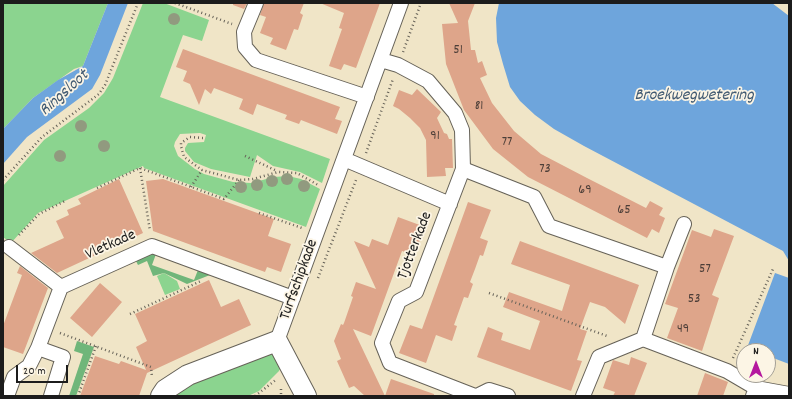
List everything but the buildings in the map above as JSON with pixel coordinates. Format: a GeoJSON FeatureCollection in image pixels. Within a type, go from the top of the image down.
{"type":"FeatureCollection","features":[{"type":"Feature","properties":{"kind":"street"},"geometry":{"type":"LineString","coordinates":[[256,3],[241,29],[244,47],[256,60],[367,97]]}},
{"type":"Feature","properties":{"kind":"street","name":"Turfschipkade"},"geometry":{"type":"LineString","coordinates":[[163,393],[188,375],[277,342],[401,3]]}},
{"type":"Feature","properties":{"kind":"street","name":"Tjotterkade"},"geometry":{"type":"LineString","coordinates":[[381,60],[398,65],[428,81],[455,114],[462,130],[463,169],[416,292],[399,301],[382,343],[390,363],[476,396],[489,390],[508,396]]}},
{"type":"Feature","properties":{"kind":"street","name":"Tjotterkade"},"geometry":{"type":"LineString","coordinates":[[344,159],[450,204]]}},
{"type":"Feature","properties":{"kind":"street"},"geometry":{"type":"LineString","coordinates":[[463,169],[534,196],[549,226],[667,267]]}},
{"type":"Feature","properties":{"kind":"street"},"geometry":{"type":"LineString","coordinates":[[643,339],[667,267],[684,224]]}},
{"type":"Feature","properties":{"kind":"street","name":"Vletkade"},"geometry":{"type":"LineString","coordinates":[[61,287],[152,246],[293,298]]}},
{"type":"Feature","properties":{"kind":"street"},"geometry":{"type":"LineString","coordinates":[[7,396],[14,377],[29,366],[38,348],[61,287],[9,247]]}},
{"type":"Feature","properties":{"kind":"street"},"geometry":{"type":"LineString","coordinates":[[583,396],[599,357],[643,339],[727,371],[754,392],[789,394]]}},
{"type":"Feature","properties":{"kind":"street"},"geometry":{"type":"LineString","coordinates":[[277,342],[306,396]]}},
{"type":"Feature","properties":{"kind":"street"},"geometry":{"type":"LineString","coordinates":[[38,348],[63,357],[51,396]]}},
{"type":"Feature","properties":{"kind":"path"},"geometry":{"type":"LineString","coordinates":[[3,180],[42,137],[99,94],[105,85],[138,3]]}},
{"type":"Feature","properties":{"kind":"path"},"geometry":{"type":"LineString","coordinates":[[175,3],[241,29]]}},
{"type":"Feature","properties":{"kind":"path"},"geometry":{"type":"LineString","coordinates":[[203,138],[190,137],[181,143],[180,146],[184,157],[202,170],[239,180],[253,179],[278,172],[297,173],[332,194]]}},
{"type":"Feature","properties":{"kind":"path"},"geometry":{"type":"LineString","coordinates":[[244,156],[278,172]]}},
{"type":"Feature","properties":{"kind":"path"},"geometry":{"type":"LineString","coordinates":[[97,188],[140,168],[224,199],[239,180]]}},
{"type":"Feature","properties":{"kind":"path"},"geometry":{"type":"LineString","coordinates":[[140,168],[152,246]]}},
{"type":"Feature","properties":{"kind":"path"},"geometry":{"type":"LineString","coordinates":[[191,187],[202,170]]}},
{"type":"Feature","properties":{"kind":"path"},"geometry":{"type":"LineString","coordinates":[[9,247],[39,214],[65,201]]}},
{"type":"Feature","properties":{"kind":"path"},"geometry":{"type":"LineString","coordinates":[[259,213],[317,233]]}},
{"type":"Feature","properties":{"kind":"path"},"geometry":{"type":"LineString","coordinates":[[727,371],[772,269]]}},
{"type":"Feature","properties":{"kind":"path"},"geometry":{"type":"LineString","coordinates":[[130,314],[221,272]]}},
{"type":"Feature","properties":{"kind":"path"},"geometry":{"type":"LineString","coordinates":[[489,294],[629,344]]}},
{"type":"Feature","properties":{"kind":"path"},"geometry":{"type":"LineString","coordinates":[[45,327],[151,367],[152,379],[163,393]]}},
{"type":"Feature","properties":{"kind":"path"},"geometry":{"type":"LineString","coordinates":[[78,396],[96,346]]}},
{"type":"Feature","properties":{"kind":"path"},"geometry":{"type":"LineString","coordinates":[[255,396],[260,395],[282,373]]}},
{"type":"Feature","properties":{"kind":"green space"},"geometry":{"type":"Polygon","coordinates":[[[3,3],[108,3],[83,66],[74,69],[33,98],[3,129],[3,3]]]}},
{"type":"Feature","properties":{"kind":"green space"},"geometry":{"type":"Polygon","coordinates":[[[143,3],[164,3],[209,20],[202,41],[183,35],[160,97],[330,159],[322,183],[300,172],[273,166],[257,155],[250,177],[211,169],[194,162],[185,151],[188,143],[204,142],[206,135],[200,133],[180,134],[174,146],[178,156],[204,174],[233,182],[251,183],[274,177],[288,176],[301,179],[320,189],[306,227],[144,168],[143,166],[38,213],[11,243],[3,237],[3,186],[44,140],[89,108],[104,93],[113,78],[143,3]]]}},
{"type":"Feature","properties":{"kind":"green space"},"geometry":{"type":"Polygon","coordinates":[[[150,252],[156,254],[152,265],[194,280],[198,270],[210,275],[187,284],[164,273],[153,276],[147,261],[138,265],[135,259],[150,252]]]}},
{"type":"Feature","properties":{"kind":"green space"},"geometry":{"type":"Polygon","coordinates":[[[164,273],[177,281],[180,289],[165,295],[157,276],[164,273]]]}},
{"type":"Feature","properties":{"kind":"green space"},"geometry":{"type":"Polygon","coordinates":[[[77,341],[94,347],[76,396],[69,396],[83,354],[74,351],[77,341]]]}},
{"type":"Feature","properties":{"kind":"green space"},"geometry":{"type":"Polygon","coordinates":[[[257,353],[271,354],[280,358],[283,362],[279,371],[259,391],[248,396],[175,396],[172,394],[188,383],[257,353]]]}},
{"type":"Feature","properties":{"kind":"water","name":"Ringsloot"},"geometry":{"type":"Polygon","coordinates":[[[108,3],[128,3],[100,75],[92,89],[27,137],[3,164],[3,129],[33,98],[58,80],[83,66],[108,3]]]}},
{"type":"Feature","properties":{"kind":"water","name":"Broekwegwetering"},"geometry":{"type":"Polygon","coordinates":[[[499,3],[772,3],[789,16],[789,261],[783,251],[584,146],[554,129],[535,115],[520,101],[510,87],[497,42],[496,18],[499,3]]]}},
{"type":"Feature","properties":{"kind":"water"},"geometry":{"type":"Polygon","coordinates":[[[775,273],[789,278],[789,364],[776,359],[776,343],[749,343],[775,273]]]}}]}
